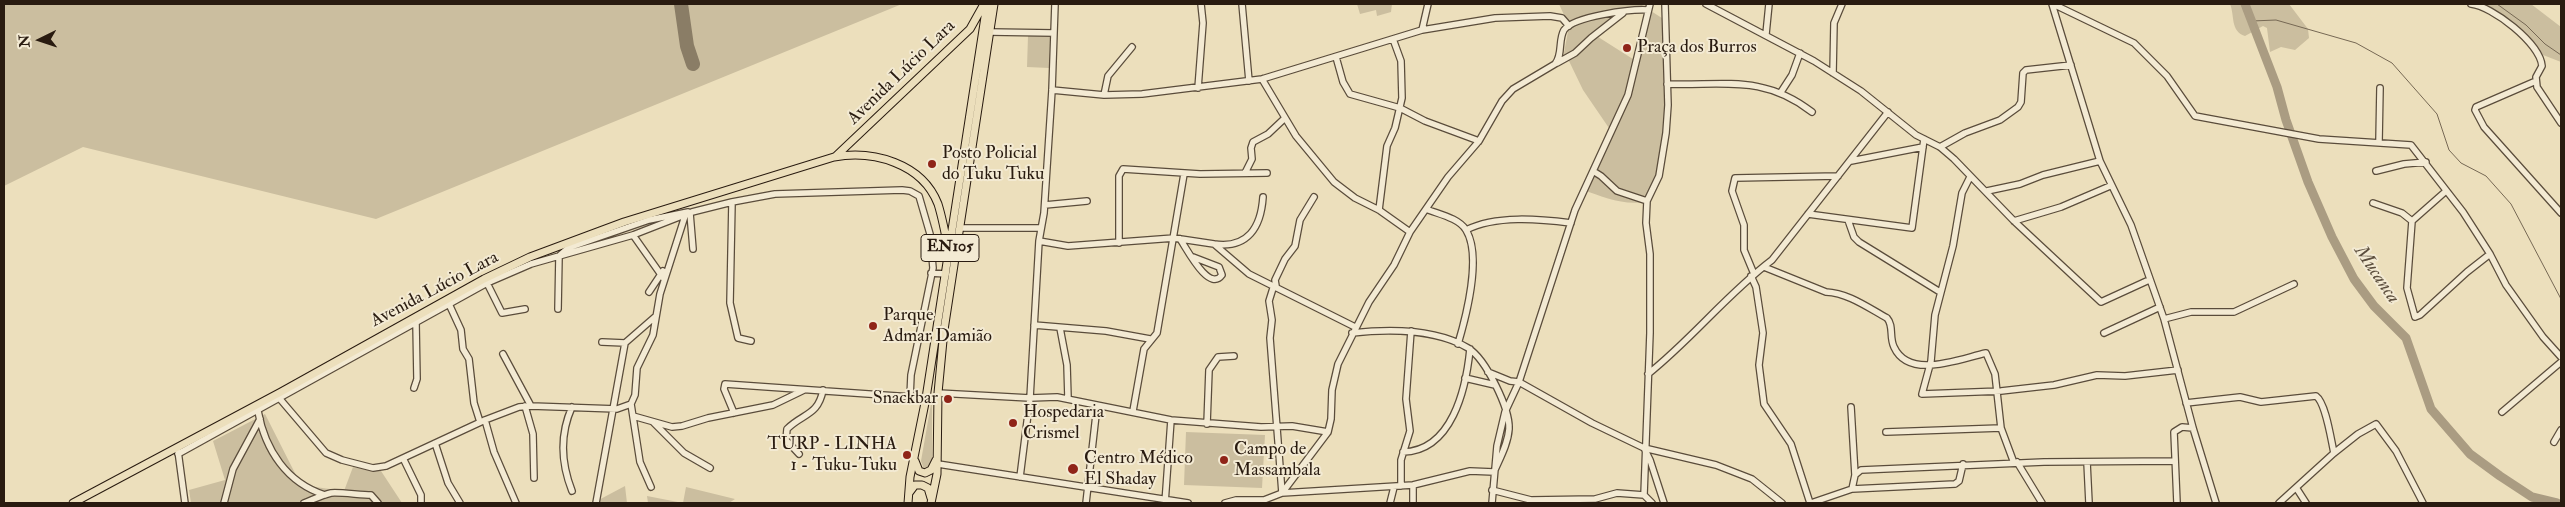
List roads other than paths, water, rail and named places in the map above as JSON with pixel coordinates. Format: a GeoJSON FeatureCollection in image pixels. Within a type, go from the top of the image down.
{"type":"FeatureCollection","features":[{"type":"Feature","properties":{"kind":"main road","name":"Avenida Lúcio Lara"},"geometry":{"type":"LineString","coordinates":[[834,157],[970,28],[986,4]]}},
{"type":"Feature","properties":{"kind":"main road","name":"EN105"},"geometry":{"type":"LineString","coordinates":[[908,500],[914,455],[926,398],[946,274],[986,4]]}},
{"type":"Feature","properties":{"kind":"main road","name":"EN105"},"geometry":{"type":"LineString","coordinates":[[931,503],[938,464],[938,393],[944,330],[994,4]]}},
{"type":"Feature","properties":{"kind":"main road","name":"Avenida Lúcio Lara"},"geometry":{"type":"LineString","coordinates":[[73,503],[178,451],[484,279],[530,257],[624,222],[834,157],[863,154],[883,158],[903,166],[921,180],[937,204],[949,254]]}},
{"type":"Feature","properties":{"kind":"main road"},"geometry":{"type":"LineString","coordinates":[[914,455],[916,468],[925,473],[934,467],[938,455]]}},
{"type":"Feature","properties":{"kind":"main road"},"geometry":{"type":"LineString","coordinates":[[908,500],[915,485],[922,484],[930,493],[931,503]]}},
{"type":"Feature","properties":{"kind":"street"},"geometry":{"type":"LineString","coordinates":[[1020,477],[1030,398],[1040,228],[1045,205],[1055,4]]}},
{"type":"Feature","properties":{"kind":"street"},"geometry":{"type":"LineString","coordinates":[[1198,88],[1202,23],[1201,4]]}},
{"type":"Feature","properties":{"kind":"street"},"geometry":{"type":"LineString","coordinates":[[1242,4],[1249,80]]}},
{"type":"Feature","properties":{"kind":"street"},"geometry":{"type":"LineString","coordinates":[[1422,30],[1428,4]]}},
{"type":"Feature","properties":{"kind":"street"},"geometry":{"type":"LineString","coordinates":[[1644,495],[1650,254],[1646,223],[1647,201],[1659,176],[1666,124],[1667,84],[1664,4]]}},
{"type":"Feature","properties":{"kind":"street"},"geometry":{"type":"LineString","coordinates":[[1706,4],[1766,34],[1833,73],[1861,91],[1924,139],[1940,147],[1954,158],[1970,177],[1987,191],[2014,221],[2101,302],[2149,280]]}},
{"type":"Feature","properties":{"kind":"street"},"geometry":{"type":"LineString","coordinates":[[1766,34],[1769,4]]}},
{"type":"Feature","properties":{"kind":"street"},"geometry":{"type":"LineString","coordinates":[[1833,73],[1834,23],[1842,4]]}},
{"type":"Feature","properties":{"kind":"street"},"geometry":{"type":"LineString","coordinates":[[2053,4],[2100,161],[2110,186],[2131,225],[2164,319],[2193,428],[2216,503]]}},
{"type":"Feature","properties":{"kind":"street"},"geometry":{"type":"LineString","coordinates":[[2053,4],[2134,43],[2167,76],[2195,116],[2319,139],[2379,141],[2411,145],[2463,212],[2490,254],[2506,285],[2543,337],[2561,357]]}},
{"type":"Feature","properties":{"kind":"street"},"geometry":{"type":"LineString","coordinates":[[2471,4],[2478,5],[2511,25],[2533,47],[2541,60],[2536,81],[2561,123]]}},
{"type":"Feature","properties":{"kind":"street"},"geometry":{"type":"LineString","coordinates":[[1492,503],[1497,446],[1505,412],[1519,382],[1571,223],[1592,171],[1628,95],[1649,7],[1588,18],[1570,26],[1563,34],[1558,60],[1555,64]]}},
{"type":"Feature","properties":{"kind":"street"},"geometry":{"type":"LineString","coordinates":[[1282,493],[1328,432],[1333,379],[1354,330],[1369,302],[1394,265],[1410,232],[1448,177],[1479,141],[1495,111],[1513,89],[1575,53],[1625,11]]}},
{"type":"Feature","properties":{"kind":"street"},"geometry":{"type":"LineString","coordinates":[[1052,90],[1104,95],[1144,94],[1262,79],[1422,30],[1486,19],[1519,16],[1562,18],[1570,26]]}},
{"type":"Feature","properties":{"kind":"street"},"geometry":{"type":"LineString","coordinates":[[990,32],[1054,33]]}},
{"type":"Feature","properties":{"kind":"street"},"geometry":{"type":"LineString","coordinates":[[1379,210],[1387,146],[1400,108],[1401,60],[1393,39]]}},
{"type":"Feature","properties":{"kind":"street"},"geometry":{"type":"LineString","coordinates":[[1104,95],[1108,76],[1132,47]]}},
{"type":"Feature","properties":{"kind":"street"},"geometry":{"type":"LineString","coordinates":[[1782,92],[1792,76],[1800,53]]}},
{"type":"Feature","properties":{"kind":"street"},"geometry":{"type":"LineString","coordinates":[[1336,57],[1343,82],[1350,94],[1400,108],[1425,121],[1479,141]]}},
{"type":"Feature","properties":{"kind":"street"},"geometry":{"type":"LineString","coordinates":[[1940,147],[1965,133],[2000,120],[2018,107],[2021,102],[2023,73],[2026,70],[2071,64]]}},
{"type":"Feature","properties":{"kind":"street"},"geometry":{"type":"LineString","coordinates":[[1262,79],[1296,136],[1334,182],[1355,198],[1379,210],[1410,232]]}},
{"type":"Feature","properties":{"kind":"street"},"geometry":{"type":"LineString","coordinates":[[2536,81],[2484,103],[2476,107],[2475,110],[2484,127],[2561,213]]}},
{"type":"Feature","properties":{"kind":"street"},"geometry":{"type":"LineString","coordinates":[[1667,84],[1731,83],[1764,87],[1782,92],[1812,112]]}},
{"type":"Feature","properties":{"kind":"street"},"geometry":{"type":"LineString","coordinates":[[2379,141],[2380,88]]}},
{"type":"Feature","properties":{"kind":"street"},"geometry":{"type":"LineString","coordinates":[[1648,374],[1778,253],[1888,112]]}},
{"type":"Feature","properties":{"kind":"street"},"geometry":{"type":"LineString","coordinates":[[1245,173],[1252,159],[1251,148],[1253,142],[1268,134],[1286,118]]}},
{"type":"Feature","properties":{"kind":"street"},"geometry":{"type":"LineString","coordinates":[[1808,214],[1912,228],[1924,139]]}},
{"type":"Feature","properties":{"kind":"street"},"geometry":{"type":"LineString","coordinates":[[1851,161],[1923,147]]}},
{"type":"Feature","properties":{"kind":"street"},"geometry":{"type":"LineString","coordinates":[[1987,191],[2020,184],[2100,161]]}},
{"type":"Feature","properties":{"kind":"street"},"geometry":{"type":"LineString","coordinates":[[2376,171],[2404,164],[2426,162]]}},
{"type":"Feature","properties":{"kind":"street"},"geometry":{"type":"LineString","coordinates":[[1119,242],[1120,172],[1128,169],[1184,174],[1267,173]]}},
{"type":"Feature","properties":{"kind":"street"},"geometry":{"type":"LineString","coordinates":[[1592,171],[1602,176],[1617,191],[1647,201]]}},
{"type":"Feature","properties":{"kind":"street"},"geometry":{"type":"LineString","coordinates":[[1133,411],[1144,349],[1157,332],[1177,239],[1184,174]]}},
{"type":"Feature","properties":{"kind":"street"},"geometry":{"type":"LineString","coordinates":[[1838,176],[1735,178],[1732,192],[1744,225],[1744,250],[1756,287],[1763,333],[1759,365],[1764,404],[1790,444],[1811,503],[1852,489],[1955,484],[1959,481],[1963,464]]}},
{"type":"Feature","properties":{"kind":"street"},"geometry":{"type":"LineString","coordinates":[[1970,177],[1962,193],[1953,246],[1932,328],[1930,365],[1922,394],[1997,391],[2054,385],[2097,375],[2125,376],[2178,370]]}},
{"type":"Feature","properties":{"kind":"street"},"geometry":{"type":"LineString","coordinates":[[2014,221],[2061,207],[2110,186]]}},
{"type":"Feature","properties":{"kind":"street"},"geometry":{"type":"LineString","coordinates":[[184,503],[178,451],[258,411],[487,283],[531,264],[633,234],[689,214],[732,202],[775,194],[910,191],[919,196],[925,213],[931,246],[931,273],[911,375],[910,397]]}},
{"type":"Feature","properties":{"kind":"street"},"geometry":{"type":"LineString","coordinates":[[2446,191],[2412,221],[2407,288],[2415,317],[2420,315],[2467,272],[2490,254]]}},
{"type":"Feature","properties":{"kind":"street"},"geometry":{"type":"LineString","coordinates":[[1039,241],[1068,246],[1177,239],[1233,246],[1250,234],[1262,216],[1263,197]]}},
{"type":"Feature","properties":{"kind":"street"},"geometry":{"type":"LineString","coordinates":[[1282,493],[1270,338],[1272,320],[1269,301],[1275,286],[1275,280],[1285,259],[1294,246],[1300,220],[1314,197]]}},
{"type":"Feature","properties":{"kind":"street"},"geometry":{"type":"LineString","coordinates":[[1045,205],[1087,201]]}},
{"type":"Feature","properties":{"kind":"street"},"geometry":{"type":"LineString","coordinates":[[732,202],[730,307],[738,338],[751,341]]}},
{"type":"Feature","properties":{"kind":"street"},"geometry":{"type":"LineString","coordinates":[[2373,203],[2402,214],[2412,221]]}},
{"type":"Feature","properties":{"kind":"street"},"geometry":{"type":"LineString","coordinates":[[1426,209],[1458,223],[1466,230],[1472,252],[1472,274],[1468,310],[1458,344]]}},
{"type":"Feature","properties":{"kind":"street"},"geometry":{"type":"LineString","coordinates":[[689,214],[693,249]]}},
{"type":"Feature","properties":{"kind":"street"},"geometry":{"type":"LineString","coordinates":[[558,309],[559,256],[568,248],[649,220],[689,214]]}},
{"type":"Feature","properties":{"kind":"street"},"geometry":{"type":"LineString","coordinates":[[649,292],[668,267],[689,214]]}},
{"type":"Feature","properties":{"kind":"street"},"geometry":{"type":"LineString","coordinates":[[1466,230],[1490,222],[1530,220],[1571,223]]}},
{"type":"Feature","properties":{"kind":"street"},"geometry":{"type":"LineString","coordinates":[[1848,220],[1854,237],[1859,242],[1940,292]]}},
{"type":"Feature","properties":{"kind":"street"},"geometry":{"type":"LineString","coordinates":[[960,228],[1040,228]]}},
{"type":"Feature","properties":{"kind":"street"},"geometry":{"type":"LineString","coordinates":[[633,234],[662,276],[653,335],[638,368],[632,404],[640,462],[651,487]]}},
{"type":"Feature","properties":{"kind":"street"},"geometry":{"type":"LineString","coordinates":[[1177,239],[1210,280],[1219,279],[1222,275],[1219,266],[1192,257]]}},
{"type":"Feature","properties":{"kind":"street"},"geometry":{"type":"LineString","coordinates":[[1214,244],[1249,274],[1275,286],[1354,330],[1411,332],[1470,349],[1495,384],[1505,412]]}},
{"type":"Feature","properties":{"kind":"street"},"geometry":{"type":"LineString","coordinates":[[1764,267],[1826,292],[1851,298],[1886,318],[1890,322],[1890,337],[1894,348],[1904,360],[1920,367],[1986,353],[1995,374],[2001,428],[2016,463],[2042,503]]}},
{"type":"Feature","properties":{"kind":"street"},"geometry":{"type":"LineString","coordinates":[[931,273],[946,274]]}},
{"type":"Feature","properties":{"kind":"street"},"geometry":{"type":"LineString","coordinates":[[487,283],[502,313],[525,309]]}},
{"type":"Feature","properties":{"kind":"street"},"geometry":{"type":"LineString","coordinates":[[2164,319],[2191,312],[2234,312],[2294,284]]}},
{"type":"Feature","properties":{"kind":"street"},"geometry":{"type":"LineString","coordinates":[[449,304],[461,330],[463,349],[469,359],[474,403],[516,503]]}},
{"type":"Feature","properties":{"kind":"street"},"geometry":{"type":"LineString","coordinates":[[2104,333],[2160,307]]}},
{"type":"Feature","properties":{"kind":"street"},"geometry":{"type":"LineString","coordinates":[[596,503],[625,343],[656,316]]}},
{"type":"Feature","properties":{"kind":"street"},"geometry":{"type":"LineString","coordinates":[[414,388],[417,379],[416,323]]}},
{"type":"Feature","properties":{"kind":"street"},"geometry":{"type":"LineString","coordinates":[[1034,325],[1106,331],[1150,339]]}},
{"type":"Feature","properties":{"kind":"street"},"geometry":{"type":"LineString","coordinates":[[1060,328],[1066,365],[1068,398]]}},
{"type":"Feature","properties":{"kind":"street"},"geometry":{"type":"LineString","coordinates":[[1390,503],[1397,487],[1403,452],[1410,431],[1406,399],[1411,332]]}},
{"type":"Feature","properties":{"kind":"street"},"geometry":{"type":"LineString","coordinates":[[602,342],[625,343]]}},
{"type":"Feature","properties":{"kind":"street"},"geometry":{"type":"LineString","coordinates":[[1403,452],[1427,447],[1440,436],[1450,422],[1465,378],[1470,349]]}},
{"type":"Feature","properties":{"kind":"street"},"geometry":{"type":"LineString","coordinates":[[503,354],[528,406],[533,434],[534,478]]}},
{"type":"Feature","properties":{"kind":"street"},"geometry":{"type":"LineString","coordinates":[[1206,424],[1209,370],[1218,357],[1234,356]]}},
{"type":"Feature","properties":{"kind":"street"},"geometry":{"type":"LineString","coordinates":[[1468,364],[1476,356]]}},
{"type":"Feature","properties":{"kind":"street"},"geometry":{"type":"LineString","coordinates":[[2502,412],[2561,362]]}},
{"type":"Feature","properties":{"kind":"street"},"geometry":{"type":"LineString","coordinates":[[1488,372],[1510,381],[1519,382],[1592,423],[1644,448],[1716,465],[1752,479],[1782,503]]}},
{"type":"Feature","properties":{"kind":"street"},"geometry":{"type":"LineString","coordinates":[[1465,378],[1495,384]]}},
{"type":"Feature","properties":{"kind":"street"},"geometry":{"type":"LineString","coordinates":[[734,413],[724,389],[725,384],[926,398]]}},
{"type":"Feature","properties":{"kind":"street"},"geometry":{"type":"LineString","coordinates":[[633,416],[672,427],[682,426],[773,405],[806,389]]}},
{"type":"Feature","properties":{"kind":"street"},"geometry":{"type":"LineString","coordinates":[[799,454],[786,440],[787,429],[816,409],[821,401],[823,390]]}},
{"type":"Feature","properties":{"kind":"street"},"geometry":{"type":"LineString","coordinates":[[938,393],[1068,398],[1097,406],[1133,411],[1171,420],[1277,428],[1292,426],[1328,432]]}},
{"type":"Feature","properties":{"kind":"street"},"geometry":{"type":"LineString","coordinates":[[2186,403],[2240,397],[2261,402],[2316,396],[2320,399],[2323,408],[2334,453]]}},
{"type":"Feature","properties":{"kind":"street"},"geometry":{"type":"LineString","coordinates":[[280,399],[316,443],[332,456],[380,468],[482,421],[528,406],[613,409],[626,408],[632,404]]}},
{"type":"Feature","properties":{"kind":"street"},"geometry":{"type":"LineString","coordinates":[[1086,503],[1097,406]]}},
{"type":"Feature","properties":{"kind":"street"},"geometry":{"type":"LineString","coordinates":[[572,407],[561,450],[572,492]]}},
{"type":"Feature","properties":{"kind":"street"},"geometry":{"type":"LineString","coordinates":[[1851,407],[1855,475],[1852,489]]}},
{"type":"Feature","properties":{"kind":"street"},"geometry":{"type":"LineString","coordinates":[[258,411],[273,454],[284,470],[297,483],[325,495]]}},
{"type":"Feature","properties":{"kind":"street"},"geometry":{"type":"LineString","coordinates":[[224,503],[233,469],[260,419]]}},
{"type":"Feature","properties":{"kind":"street"},"geometry":{"type":"LineString","coordinates":[[1165,501],[1171,420]]}},
{"type":"Feature","properties":{"kind":"street"},"geometry":{"type":"LineString","coordinates":[[653,422],[684,452],[710,468]]}},
{"type":"Feature","properties":{"kind":"street"},"geometry":{"type":"LineString","coordinates":[[2279,503],[2297,489],[2334,453],[2358,434],[2376,424],[2396,451],[2424,503]]}},
{"type":"Feature","properties":{"kind":"street"},"geometry":{"type":"LineString","coordinates":[[2177,503],[2174,432],[2182,427],[2193,428]]}},
{"type":"Feature","properties":{"kind":"street"},"geometry":{"type":"LineString","coordinates":[[1886,432],[2001,428]]}},
{"type":"Feature","properties":{"kind":"street"},"geometry":{"type":"LineString","coordinates":[[2554,442],[2561,430]]}},
{"type":"Feature","properties":{"kind":"street"},"geometry":{"type":"LineString","coordinates":[[435,444],[448,483],[460,503]]}},
{"type":"Feature","properties":{"kind":"street"},"geometry":{"type":"LineString","coordinates":[[1644,448],[1650,460],[1664,503]]}},
{"type":"Feature","properties":{"kind":"street"},"geometry":{"type":"LineString","coordinates":[[403,458],[421,495],[421,503]]}},
{"type":"Feature","properties":{"kind":"street"},"geometry":{"type":"LineString","coordinates":[[1855,475],[1860,470],[1963,464],[2175,461]]}},
{"type":"Feature","properties":{"kind":"street"},"geometry":{"type":"LineString","coordinates":[[2086,462],[2089,503]]}},
{"type":"Feature","properties":{"kind":"street"},"geometry":{"type":"LineString","coordinates":[[938,464],[1165,501],[1188,503]]}},
{"type":"Feature","properties":{"kind":"street"},"geometry":{"type":"LineString","coordinates":[[1225,503],[1236,500],[1264,500],[1282,493],[1413,485],[1470,470],[1494,472]]}},
{"type":"Feature","properties":{"kind":"street"},"geometry":{"type":"LineString","coordinates":[[1412,503],[1413,485]]}},
{"type":"Feature","properties":{"kind":"street"},"geometry":{"type":"LineString","coordinates":[[2297,489],[2306,503]]}},
{"type":"Feature","properties":{"kind":"street"},"geometry":{"type":"LineString","coordinates":[[1492,490],[1531,500],[1595,499],[1617,493],[1644,495],[1652,503]]}},
{"type":"Feature","properties":{"kind":"street"},"geometry":{"type":"LineString","coordinates":[[304,503],[325,495],[339,493],[353,496],[371,495],[378,503]]}},
{"type":"Feature","properties":{"kind":"waterway","name":"Mucanca"},"geometry":{"type":"LineString","coordinates":[[2245,4],[2277,87],[2286,120],[2308,182],[2332,237],[2354,279],[2374,306],[2406,338],[2431,409],[2470,454],[2532,497],[2557,503]]}},
{"type":"Feature","properties":{"kind":"waterway"},"geometry":{"type":"LineString","coordinates":[[2497,4],[2526,25],[2545,44],[2561,55]]}},
{"type":"Feature","properties":{"kind":"waterway"},"geometry":{"type":"LineString","coordinates":[[2252,21],[2276,20],[2356,43],[2392,63],[2437,114],[2449,150],[2461,163],[2486,176],[2511,204],[2561,299]]}},
{"type":"Feature","properties":{"kind":"place","name":"Praça dos Burros"},"geometry":{"type":"Point","coordinates":[1627,48]}},
{"type":"Feature","properties":{"kind":"place","name":"Posto Policial do Tuku Tuku"},"geometry":{"type":"Point","coordinates":[932,164]}},
{"type":"Feature","properties":{"kind":"place","name":"Parque Admar Damião"},"geometry":{"type":"Point","coordinates":[873,326]}},
{"type":"Feature","properties":{"kind":"place","name":"Snackbar"},"geometry":{"type":"Point","coordinates":[948,399]}},
{"type":"Feature","properties":{"kind":"place","name":"Hospedaria Crismel"},"geometry":{"type":"Point","coordinates":[1013,423]}},
{"type":"Feature","properties":{"kind":"place","name":"TURP - LINHA 1 - Tuku-Tuku"},"geometry":{"type":"Point","coordinates":[907,455]}},
{"type":"Feature","properties":{"kind":"place","name":"Campo de Massambala"},"geometry":{"type":"Point","coordinates":[1224,460]}},
{"type":"Feature","properties":{"kind":"place","name":"Centro Médico El Shaday"},"geometry":{"type":"Point","coordinates":[1073,469]}}]}
